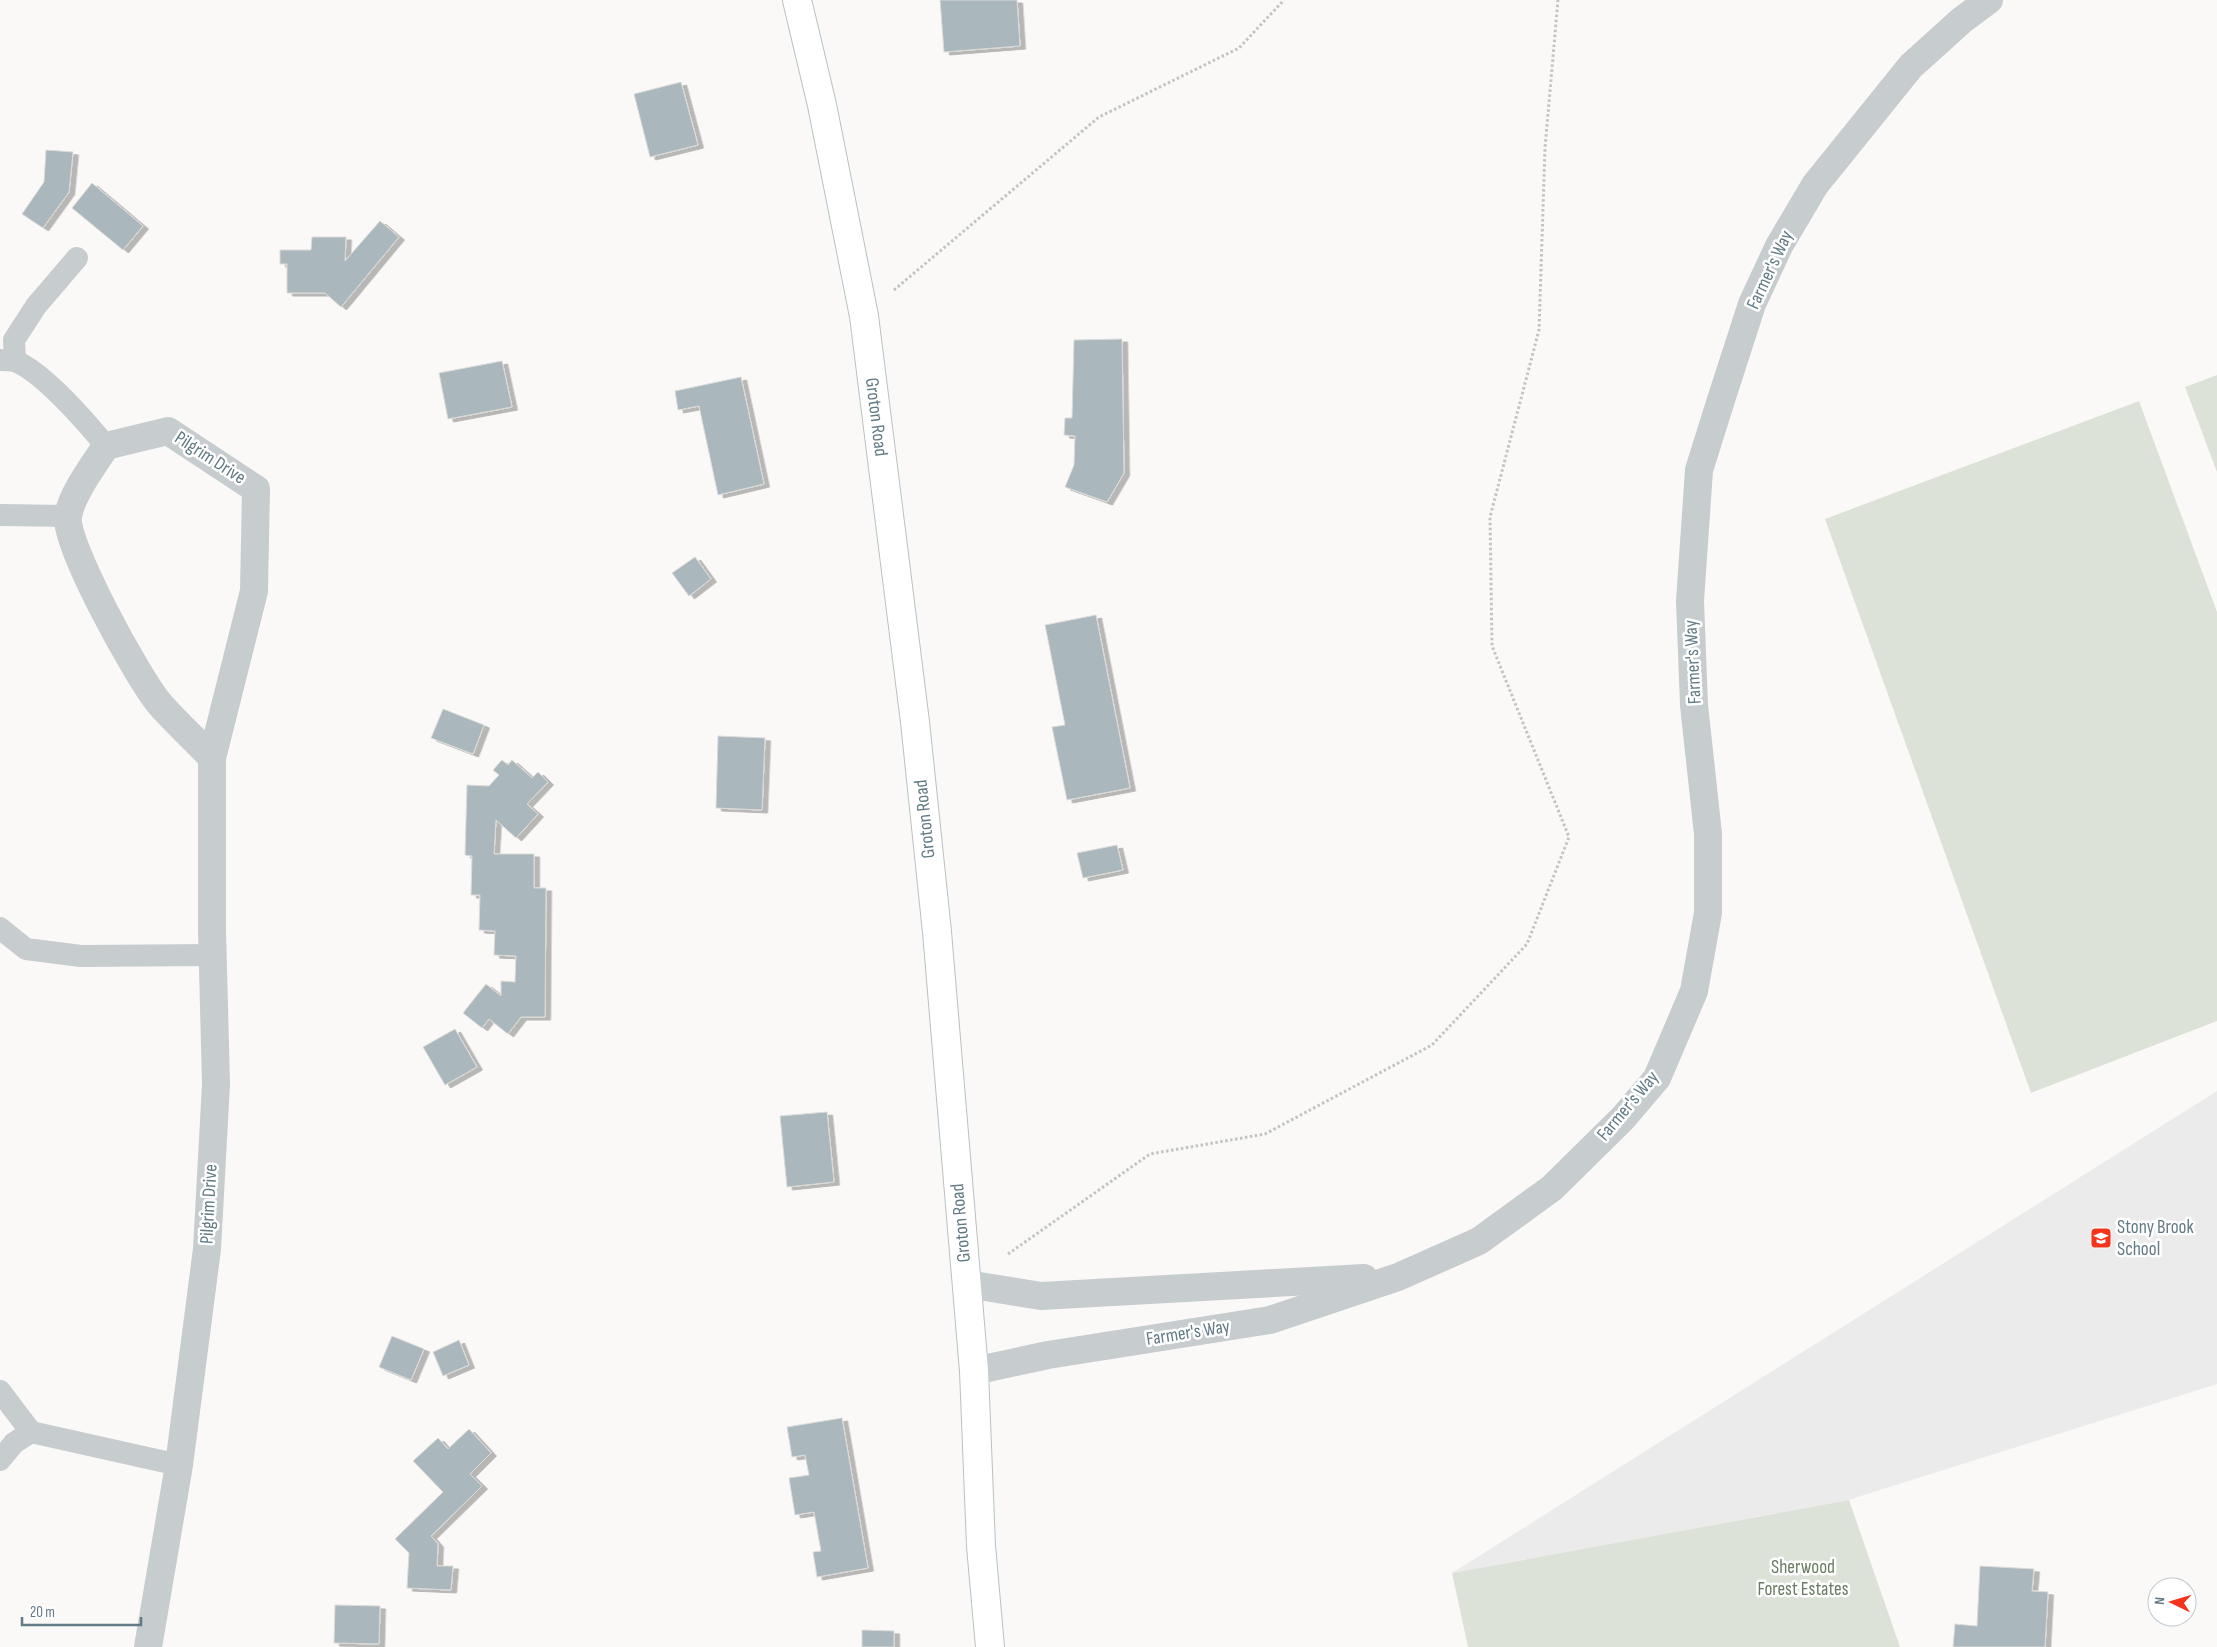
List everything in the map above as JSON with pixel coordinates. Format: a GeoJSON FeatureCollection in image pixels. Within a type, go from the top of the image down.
{"type":"FeatureCollection","features":[{"type":"Feature","properties":{"kind":"main road","name":"Groton Road"},"geometry":{"type":"LineString","coordinates":[[797,0],[824,114],[864,316],[916,731],[937,932],[974,1371],[982,1546],[990,1647]]}},
{"type":"Feature","properties":{"kind":"street","name":"Farmer's Way"},"geometry":{"type":"LineString","coordinates":[[974,1371],[1048,1355],[1270,1320],[1398,1276],[1479,1241],[1552,1188],[1623,1118],[1657,1078],[1694,991],[1708,914],[1708,834],[1694,705],[1690,601],[1699,470],[1717,411],[1752,304],[1779,246],[1814,185],[1911,66],[1962,20],[1989,0]]}},
{"type":"Feature","properties":{"kind":"street","name":"Pilgrim Drive"},"geometry":{"type":"LineString","coordinates":[[106,446],[168,431],[256,489],[254,591],[212,758],[216,1084],[207,1249],[179,1465],[148,1647]]}},
{"type":"Feature","properties":{"kind":"street"},"geometry":{"type":"LineString","coordinates":[[106,446],[80,486],[68,516],[72,541],[112,626],[158,702],[212,758]]}},
{"type":"Feature","properties":{"kind":"street","name":"Farmer's Way"},"geometry":{"type":"LineString","coordinates":[[966,1284],[1041,1296],[1398,1276]]}},
{"type":"Feature","properties":{"kind":"lane"},"geometry":{"type":"LineString","coordinates":[[77,258],[36,306],[14,340],[8,360],[34,374],[76,410],[106,446]]}},
{"type":"Feature","properties":{"kind":"lane"},"geometry":{"type":"LineString","coordinates":[[0,514],[68,516]]}},
{"type":"Feature","properties":{"kind":"lane"},"geometry":{"type":"LineString","coordinates":[[0,928],[26,949],[72,955],[213,955]]}},
{"type":"Feature","properties":{"kind":"lane"},"geometry":{"type":"LineString","coordinates":[[0,1391],[31,1432],[179,1465]]}},
{"type":"Feature","properties":{"kind":"lane"},"geometry":{"type":"LineString","coordinates":[[0,1460],[14,1443],[31,1432]]}},
{"type":"Feature","properties":{"kind":"path"},"geometry":{"type":"LineString","coordinates":[[864,316],[1099,117],[1239,48],[1284,0]]}},
{"type":"Feature","properties":{"kind":"path"},"geometry":{"type":"LineString","coordinates":[[966,1284],[1150,1154],[1265,1134],[1432,1045],[1527,944],[1569,837],[1492,646],[1490,517],[1539,330],[1545,148],[1558,0]]}},
{"type":"Feature","properties":{"kind":"shaded area","name":"Stony Brook School"},"geometry":{"type":"Polygon","coordinates":[[[2217,1091],[2217,1384],[1848,1500],[1452,1573],[2217,1091]]]}},
{"type":"Feature","properties":{"kind":"green space"},"geometry":{"type":"Polygon","coordinates":[[[2217,375],[2217,472],[2185,387],[2217,375]]]}},
{"type":"Feature","properties":{"kind":"green space"},"geometry":{"type":"Polygon","coordinates":[[[2139,401],[2217,612],[2217,1021],[2031,1093],[1825,519],[2139,401]]]}},
{"type":"Feature","properties":{"kind":"green space","name":"Sherwood Forest Estates"},"geometry":{"type":"Polygon","coordinates":[[[1849,1500],[1900,1647],[1468,1647],[1452,1573],[1849,1500]]]}},
{"type":"Feature","properties":{"kind":"building"},"geometry":{"type":"Polygon","coordinates":[[[940,0],[1017,0],[1020,46],[944,52],[940,0]]]}},
{"type":"Feature","properties":{"kind":"building"},"geometry":{"type":"Polygon","coordinates":[[[681,82],[698,145],[650,157],[634,94],[681,82]]]}},
{"type":"Feature","properties":{"kind":"building"},"geometry":{"type":"Polygon","coordinates":[[[46,150],[73,152],[69,192],[43,228],[22,214],[44,182],[46,150]]]}},
{"type":"Feature","properties":{"kind":"building"},"geometry":{"type":"Polygon","coordinates":[[[92,183],[143,226],[123,250],[72,208],[92,183]]]}},
{"type":"Feature","properties":{"kind":"building"},"geometry":{"type":"Polygon","coordinates":[[[380,221],[399,237],[341,307],[325,293],[287,293],[287,264],[280,264],[280,250],[311,250],[312,237],[346,237],[345,261],[380,221]]]}},
{"type":"Feature","properties":{"kind":"building"},"geometry":{"type":"Polygon","coordinates":[[[1122,339],[1124,473],[1107,502],[1065,487],[1074,465],[1075,436],[1064,435],[1065,418],[1072,418],[1074,340],[1122,339]]]}},
{"type":"Feature","properties":{"kind":"building"},"geometry":{"type":"Polygon","coordinates":[[[502,361],[512,407],[448,419],[439,373],[502,361]]]}},
{"type":"Feature","properties":{"kind":"building"},"geometry":{"type":"Polygon","coordinates":[[[741,377],[764,484],[718,495],[699,406],[678,410],[675,391],[741,377]]]}},
{"type":"Feature","properties":{"kind":"building"},"geometry":{"type":"Polygon","coordinates":[[[695,557],[711,579],[689,596],[672,573],[695,557]]]}},
{"type":"Feature","properties":{"kind":"building"},"geometry":{"type":"Polygon","coordinates":[[[1096,615],[1130,788],[1067,800],[1052,727],[1065,725],[1045,625],[1096,615]]]}},
{"type":"Feature","properties":{"kind":"building"},"geometry":{"type":"Polygon","coordinates":[[[443,709],[484,725],[473,754],[431,738],[443,709]]]}},
{"type":"Feature","properties":{"kind":"building"},"geometry":{"type":"Polygon","coordinates":[[[718,736],[765,738],[762,810],[716,808],[718,736]]]}},
{"type":"Feature","properties":{"kind":"building"},"geometry":{"type":"Polygon","coordinates":[[[502,760],[508,765],[512,760],[532,778],[538,772],[548,782],[527,804],[538,814],[516,838],[496,820],[494,854],[534,854],[534,888],[546,888],[545,1017],[521,1017],[508,1034],[489,1019],[482,1028],[463,1013],[486,984],[501,996],[501,981],[515,982],[516,956],[494,955],[495,931],[479,930],[480,895],[471,895],[472,856],[465,855],[467,785],[489,786],[499,775],[493,770],[502,760]]]}},
{"type":"Feature","properties":{"kind":"building"},"geometry":{"type":"Polygon","coordinates":[[[1117,845],[1123,870],[1083,878],[1077,853],[1117,845]]]}},
{"type":"Feature","properties":{"kind":"building"},"geometry":{"type":"Polygon","coordinates":[[[455,1029],[477,1067],[445,1085],[423,1047],[455,1029]]]}},
{"type":"Feature","properties":{"kind":"building"},"geometry":{"type":"Polygon","coordinates":[[[827,1112],[834,1182],[787,1187],[780,1116],[827,1112]]]}},
{"type":"Feature","properties":{"kind":"building"},"geometry":{"type":"Polygon","coordinates":[[[392,1336],[424,1349],[411,1380],[379,1367],[392,1336]]]}},
{"type":"Feature","properties":{"kind":"building"},"geometry":{"type":"Polygon","coordinates":[[[459,1340],[469,1365],[443,1376],[433,1352],[459,1340]]]}},
{"type":"Feature","properties":{"kind":"building"},"geometry":{"type":"Polygon","coordinates":[[[842,1418],[868,1568],[817,1577],[813,1552],[821,1551],[814,1512],[795,1515],[789,1478],[809,1475],[805,1455],[792,1457],[787,1427],[842,1418]]]}},
{"type":"Feature","properties":{"kind":"building"},"geometry":{"type":"Polygon","coordinates":[[[469,1429],[491,1453],[470,1474],[482,1486],[431,1536],[438,1544],[437,1566],[453,1566],[451,1590],[407,1588],[409,1553],[395,1539],[443,1492],[413,1461],[438,1438],[448,1449],[469,1429]]]}},
{"type":"Feature","properties":{"kind":"building"},"geometry":{"type":"Polygon","coordinates":[[[1980,1566],[2034,1569],[2032,1591],[2048,1592],[2045,1647],[1953,1647],[1955,1624],[1977,1626],[1980,1566]]]}},
{"type":"Feature","properties":{"kind":"building"},"geometry":{"type":"Polygon","coordinates":[[[335,1605],[380,1606],[379,1644],[334,1643],[335,1605]]]}},
{"type":"Feature","properties":{"kind":"building"},"geometry":{"type":"Polygon","coordinates":[[[862,1630],[894,1631],[894,1647],[862,1647],[862,1630]]]}},
{"type":"Feature","properties":{"kind":"place","name":"Stony Brook School"},"geometry":{"type":"Point","coordinates":[2101,1238]}}]}
